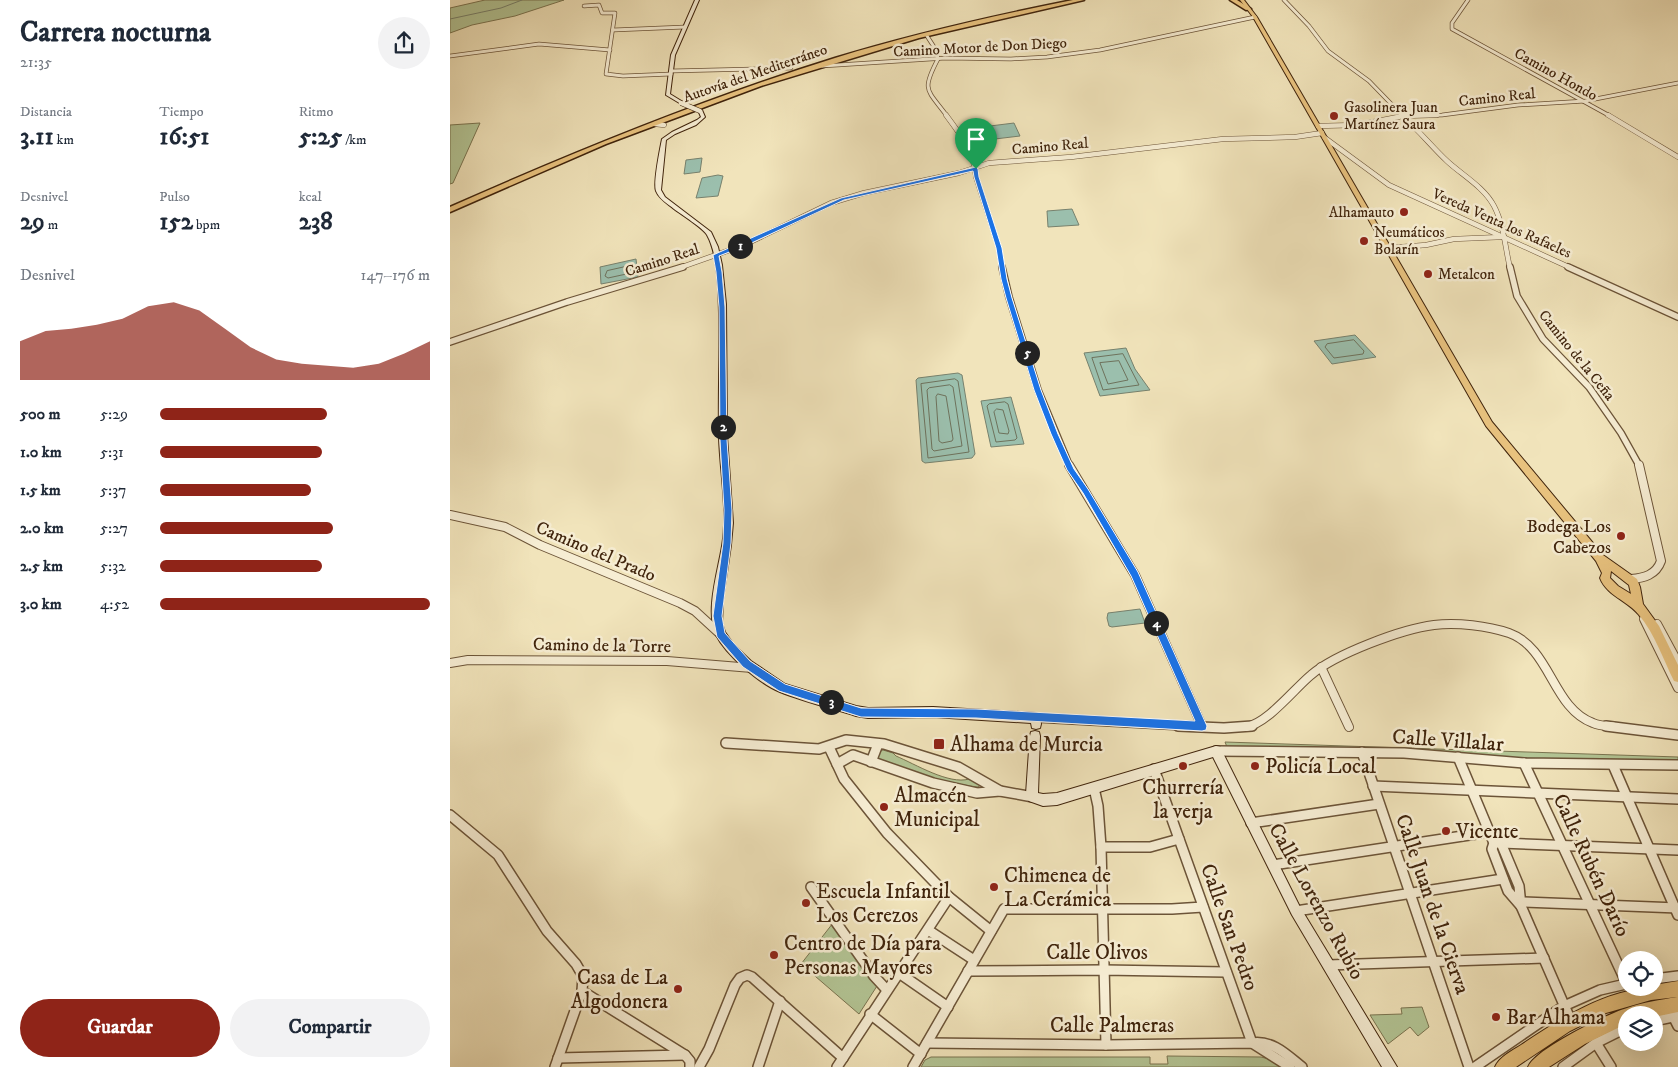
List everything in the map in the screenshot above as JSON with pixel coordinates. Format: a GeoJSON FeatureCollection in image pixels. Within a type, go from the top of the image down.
{"type":"FeatureCollection","features":[{"type":"Feature","properties":{"kind":"highway","name":"Autovía del Mediterráneo"},"geometry":{"type":"LineString","coordinates":[[450,205],[609,135],[769,76],[931,30],[1077,0]]}},
{"type":"Feature","properties":{"kind":"highway","name":"Autovía del Mediterráneo"},"geometry":{"type":"LineString","coordinates":[[450,210],[612,138],[769,80],[859,52],[936,31],[1077,0]]}},
{"type":"Feature","properties":{"kind":"highway"},"geometry":{"type":"LineString","coordinates":[[1233,0],[1249,9]]}},
{"type":"Feature","properties":{"kind":"highway"},"geometry":{"type":"LineString","coordinates":[[1248,0],[1249,9]]}},
{"type":"Feature","properties":{"kind":"main road"},"geometry":{"type":"LineString","coordinates":[[697,0],[673,55],[668,95],[700,111],[703,117],[698,122],[672,133],[664,139],[658,190],[663,198],[709,233],[713,240],[719,272],[722,307],[722,413],[728,516],[727,543],[717,616],[720,634],[753,668],[782,688],[861,713],[933,712],[1036,726],[1032,787],[1033,797],[1043,800],[1057,799],[1216,751]]}},
{"type":"Feature","properties":{"kind":"main road"},"geometry":{"type":"LineString","coordinates":[[1242,0],[1255,17],[1492,429],[1612,572],[1631,579],[1634,583],[1629,592]]}},
{"type":"Feature","properties":{"kind":"main road"},"geometry":{"type":"LineString","coordinates":[[1612,572],[1605,578],[1607,584],[1614,590],[1629,592],[1653,627],[1678,677]]}},
{"type":"Feature","properties":{"kind":"main road","name":"Calle Lorenzo Rubio"},"geometry":{"type":"LineString","coordinates":[[1216,751],[1296,911],[1390,1067]]}},
{"type":"Feature","properties":{"kind":"main road"},"geometry":{"type":"LineString","coordinates":[[1503,1067],[1571,1021],[1611,1002],[1636,995],[1678,989]]}},
{"type":"Feature","properties":{"kind":"main road"},"geometry":{"type":"LineString","coordinates":[[1663,1015],[1677,1015]]}},
{"type":"Feature","properties":{"kind":"main road"},"geometry":{"type":"LineString","coordinates":[[1536,1067],[1572,1041],[1618,1019]]}},
{"type":"Feature","properties":{"kind":"street","name":"Camino de la Ceña"},"geometry":{"type":"LineString","coordinates":[[1284,0],[1309,26],[1328,51],[1369,81],[1422,133],[1446,160],[1487,196],[1494,206],[1505,237],[1504,244],[1517,296],[1543,339],[1590,389],[1621,433],[1641,468],[1662,561],[1656,572],[1643,578],[1631,579]]}},
{"type":"Feature","properties":{"kind":"street","name":"Camino Hondo"},"geometry":{"type":"LineString","coordinates":[[1468,0],[1452,24],[1452,29],[1646,135],[1678,156]]}},
{"type":"Feature","properties":{"kind":"street"},"geometry":{"type":"LineString","coordinates":[[584,6],[599,5],[602,13],[615,13],[606,74],[623,76],[790,68]]}},
{"type":"Feature","properties":{"kind":"street","name":"Camino Motor de Don Diego"},"geometry":{"type":"LineString","coordinates":[[822,66],[938,59],[1017,59],[1076,53],[1255,17]]}},
{"type":"Feature","properties":{"kind":"street"},"geometry":{"type":"LineString","coordinates":[[613,30],[685,27]]}},
{"type":"Feature","properties":{"kind":"street"},"geometry":{"type":"LineString","coordinates":[[927,36],[936,50],[938,59],[927,79],[928,90],[968,146],[999,248],[1009,298],[1054,434],[1071,470],[1106,524],[1135,574],[1202,726]]}},
{"type":"Feature","properties":{"kind":"street"},"geometry":{"type":"LineString","coordinates":[[450,56],[539,44],[610,50]]}},
{"type":"Feature","properties":{"kind":"street","name":"Camino Real"},"geometry":{"type":"LineString","coordinates":[[1317,124],[1357,125],[1404,116],[1447,114],[1584,101],[1634,93],[1678,83]]}},
{"type":"Feature","properties":{"kind":"street"},"geometry":{"type":"LineString","coordinates":[[655,124],[664,125]]}},
{"type":"Feature","properties":{"kind":"street","name":"Camino Real"},"geometry":{"type":"LineString","coordinates":[[450,342],[575,300],[677,269],[744,245],[842,199],[976,169],[989,164],[1071,157],[1216,139],[1324,136]]}},
{"type":"Feature","properties":{"kind":"street","name":"Vereda Venta los Rafaeles"},"geometry":{"type":"LineString","coordinates":[[1324,136],[1383,182],[1678,316]]}},
{"type":"Feature","properties":{"kind":"street"},"geometry":{"type":"LineString","coordinates":[[1387,248],[1426,245],[1454,239],[1505,237]]}},
{"type":"Feature","properties":{"kind":"street","name":"Camino del Prado"},"geometry":{"type":"LineString","coordinates":[[450,515],[505,527],[547,549],[680,603],[695,611],[720,634]]}},
{"type":"Feature","properties":{"kind":"street"},"geometry":{"type":"LineString","coordinates":[[1640,608],[1658,624],[1678,663]]}},
{"type":"Feature","properties":{"kind":"street"},"geometry":{"type":"LineString","coordinates":[[1640,608],[1678,688]]}},
{"type":"Feature","properties":{"kind":"street"},"geometry":{"type":"LineString","coordinates":[[1036,726],[1202,726],[1224,728],[1253,725],[1322,667],[1380,642],[1435,626],[1501,631],[1519,636],[1526,643],[1568,704],[1583,720],[1594,724],[1678,734]]}},
{"type":"Feature","properties":{"kind":"street","name":"Camino de la Torre"},"geometry":{"type":"LineString","coordinates":[[450,663],[468,660],[667,661],[753,668]]}},
{"type":"Feature","properties":{"kind":"street"},"geometry":{"type":"LineString","coordinates":[[1322,667],[1349,727]]}},
{"type":"Feature","properties":{"kind":"street"},"geometry":{"type":"LineString","coordinates":[[726,743],[819,748],[829,747],[846,740],[878,744],[958,767],[1000,791]]}},
{"type":"Feature","properties":{"kind":"street"},"geometry":{"type":"LineString","coordinates":[[870,762],[878,744]]}},
{"type":"Feature","properties":{"kind":"street"},"geometry":{"type":"LineString","coordinates":[[829,747],[844,779],[887,833],[949,897],[991,931]]}},
{"type":"Feature","properties":{"kind":"street","name":"Calle Villalar"},"geometry":{"type":"LineString","coordinates":[[1216,751],[1362,752],[1458,757],[1524,763],[1678,765]]}},
{"type":"Feature","properties":{"kind":"street","name":"Calle Juan de la Cierva"},"geometry":{"type":"LineString","coordinates":[[1362,752],[1469,1067]]}},
{"type":"Feature","properties":{"kind":"street"},"geometry":{"type":"LineString","coordinates":[[836,764],[853,755],[933,784],[977,793],[1000,791],[1033,797]]}},
{"type":"Feature","properties":{"kind":"street"},"geometry":{"type":"LineString","coordinates":[[1458,757],[1489,832],[1498,843],[1519,886],[1521,904],[1571,1021]]}},
{"type":"Feature","properties":{"kind":"street","name":"Calle Rubén Darío"},"geometry":{"type":"LineString","coordinates":[[1524,763],[1618,966]]}},
{"type":"Feature","properties":{"kind":"street"},"geometry":{"type":"LineString","coordinates":[[1612,765],[1626,795],[1649,848],[1677,910],[1588,904],[1521,904],[1508,891],[1492,849],[1498,843],[1649,848],[1678,850]]}},
{"type":"Feature","properties":{"kind":"street","name":"Calle San Pedro"},"geometry":{"type":"LineString","coordinates":[[1154,769],[1252,1043]]}},
{"type":"Feature","properties":{"kind":"street"},"geometry":{"type":"LineString","coordinates":[[1373,786],[1538,791],[1678,799]]}},
{"type":"Feature","properties":{"kind":"street"},"geometry":{"type":"LineString","coordinates":[[1094,788],[1098,806],[1101,847],[1106,1045]]}},
{"type":"Feature","properties":{"kind":"street"},"geometry":{"type":"LineString","coordinates":[[1252,823],[1379,804]]}},
{"type":"Feature","properties":{"kind":"street"},"geometry":{"type":"LineString","coordinates":[[450,815],[498,855],[548,931],[576,964],[583,976],[582,991],[556,1062],[685,1055]]}},
{"type":"Feature","properties":{"kind":"street"},"geometry":{"type":"LineString","coordinates":[[1273,865],[1489,832]]}},
{"type":"Feature","properties":{"kind":"street"},"geometry":{"type":"LineString","coordinates":[[1101,847],[1150,847],[1179,838]]}},
{"type":"Feature","properties":{"kind":"street"},"geometry":{"type":"LineString","coordinates":[[1296,911],[1503,879]]}},
{"type":"Feature","properties":{"kind":"street"},"geometry":{"type":"LineString","coordinates":[[811,887],[874,976],[886,989]]}},
{"type":"Feature","properties":{"kind":"street"},"geometry":{"type":"LineString","coordinates":[[699,1067],[709,1049],[735,985],[744,975],[752,977],[780,1001],[841,1064],[886,989],[899,973],[949,897]]}},
{"type":"Feature","properties":{"kind":"street"},"geometry":{"type":"LineString","coordinates":[[913,1067],[1004,909],[1172,909],[1203,907]]}},
{"type":"Feature","properties":{"kind":"street"},"geometry":{"type":"LineString","coordinates":[[928,930],[974,960]]}},
{"type":"Feature","properties":{"kind":"street"},"geometry":{"type":"LineString","coordinates":[[1328,966],[1544,958]]}},
{"type":"Feature","properties":{"kind":"street","name":"Calle Olivos"},"geometry":{"type":"LineString","coordinates":[[968,971],[1104,970],[1226,972]]}},
{"type":"Feature","properties":{"kind":"street"},"geometry":{"type":"LineString","coordinates":[[899,973],[948,1007]]}},
{"type":"Feature","properties":{"kind":"street"},"geometry":{"type":"LineString","coordinates":[[1663,978],[1678,976]]}},
{"type":"Feature","properties":{"kind":"street"},"geometry":{"type":"LineString","coordinates":[[1475,1067],[1564,1006],[1600,990],[1618,985]]}},
{"type":"Feature","properties":{"kind":"street"},"geometry":{"type":"LineString","coordinates":[[582,991],[685,1055],[690,1061],[690,1067]]}},
{"type":"Feature","properties":{"kind":"street"},"geometry":{"type":"LineString","coordinates":[[758,1067],[780,1001]]}},
{"type":"Feature","properties":{"kind":"street"},"geometry":{"type":"LineString","coordinates":[[870,1014],[920,1054]]}},
{"type":"Feature","properties":{"kind":"street"},"geometry":{"type":"LineString","coordinates":[[1663,1019],[1677,1015]]}},
{"type":"Feature","properties":{"kind":"street"},"geometry":{"type":"LineString","coordinates":[[1563,1067],[1596,1043],[1618,1032]]}},
{"type":"Feature","properties":{"kind":"street"},"geometry":{"type":"LineString","coordinates":[[1252,1043],[1260,1041],[1267,1043],[1302,1067]]}},
{"type":"Feature","properties":{"kind":"street","name":"Calle Palmeras"},"geometry":{"type":"LineString","coordinates":[[927,1043],[1106,1045],[1252,1043]]}},
{"type":"Feature","properties":{"kind":"street"},"geometry":{"type":"LineString","coordinates":[[1252,1043],[1290,1067]]}},
{"type":"Feature","properties":{"kind":"street"},"geometry":{"type":"LineString","coordinates":[[1596,1043],[1610,1067]]}},
{"type":"Feature","properties":{"kind":"shaded area"},"geometry":{"type":"Polygon","coordinates":[[[485,0],[564,0],[515,16],[472,25],[450,33],[450,8],[485,0]]]}},
{"type":"Feature","properties":{"kind":"shaded area"},"geometry":{"type":"Polygon","coordinates":[[[480,123],[453,183],[450,184],[450,125],[480,123]]]}},
{"type":"Feature","properties":{"kind":"shaded area"},"geometry":{"type":"Polygon","coordinates":[[[1225,742],[1678,757],[1678,762],[1227,747],[1225,742]]]}},
{"type":"Feature","properties":{"kind":"shaded area"},"geometry":{"type":"Polygon","coordinates":[[[883,750],[942,776],[961,780],[969,779],[981,785],[978,787],[970,786],[920,777],[910,770],[878,759],[875,760],[878,752],[883,750]]]}},
{"type":"Feature","properties":{"kind":"shaded area"},"geometry":{"type":"Polygon","coordinates":[[[833,923],[877,986],[859,1014],[801,964],[833,923]]]}},
{"type":"Feature","properties":{"kind":"shaded area"},"geometry":{"type":"Polygon","coordinates":[[[1422,1007],[1429,1027],[1418,1036],[1410,1027],[1388,1044],[1370,1015],[1402,1014],[1401,1008],[1422,1007]]]}},
{"type":"Feature","properties":{"kind":"shaded area"},"geometry":{"type":"Polygon","coordinates":[[[1167,1056],[1261,1057],[1269,1059],[1280,1067],[921,1067],[925,1060],[931,1057],[1150,1057],[1150,1064],[1168,1064],[1167,1056]]]}},
{"type":"Feature","properties":{"kind":"water"},"geometry":{"type":"Polygon","coordinates":[[[1014,123],[1020,136],[995,139],[990,126],[1014,123]]]}},
{"type":"Feature","properties":{"kind":"water"},"geometry":{"type":"Polygon","coordinates":[[[702,158],[700,172],[684,174],[686,160],[702,158]]]}},
{"type":"Feature","properties":{"kind":"water"},"geometry":{"type":"Polygon","coordinates":[[[723,176],[718,196],[696,198],[702,178],[723,176]]]}},
{"type":"Feature","properties":{"kind":"water"},"geometry":{"type":"Polygon","coordinates":[[[1072,209],[1079,225],[1048,227],[1047,211],[1072,209]]]}},
{"type":"Feature","properties":{"kind":"water"},"geometry":{"type":"Polygon","coordinates":[[[636,259],[638,277],[601,284],[600,267],[636,259]]]}},
{"type":"Feature","properties":{"kind":"water"},"geometry":{"type":"Polygon","coordinates":[[[1355,335],[1376,357],[1332,364],[1314,341],[1355,335]]]}},
{"type":"Feature","properties":{"kind":"water"},"geometry":{"type":"Polygon","coordinates":[[[1126,348],[1135,369],[1150,390],[1100,396],[1084,353],[1126,348]]]}},
{"type":"Feature","properties":{"kind":"water"},"geometry":{"type":"Polygon","coordinates":[[[958,373],[962,375],[975,454],[972,458],[925,463],[922,461],[916,380],[918,378],[958,373]]]}},
{"type":"Feature","properties":{"kind":"water"},"geometry":{"type":"Polygon","coordinates":[[[1011,397],[1024,444],[991,447],[981,401],[1011,397]]]}},
{"type":"Feature","properties":{"kind":"water"},"geometry":{"type":"Polygon","coordinates":[[[1140,609],[1145,623],[1109,626],[1108,613],[1140,609]]]}},
{"type":"Feature","properties":{"kind":"waterway"},"geometry":{"type":"LineString","coordinates":[[450,19],[501,8],[522,0]]}},
{"type":"Feature","properties":{"kind":"place","name":"Gasolinera Juan Martínez Saura"},"geometry":{"type":"Point","coordinates":[1334,116]}},
{"type":"Feature","properties":{"kind":"place","name":"Alhamauto"},"geometry":{"type":"Point","coordinates":[1404,212]}},
{"type":"Feature","properties":{"kind":"place","name":"Neumáticos Bolarín"},"geometry":{"type":"Point","coordinates":[1364,241]}},
{"type":"Feature","properties":{"kind":"place","name":"Metalcon"},"geometry":{"type":"Point","coordinates":[1428,274]}},
{"type":"Feature","properties":{"kind":"place","name":"Bodega Los Cabezos"},"geometry":{"type":"Point","coordinates":[1621,536]}},
{"type":"Feature","properties":{"kind":"place","name":"Alhama de Murcia"},"geometry":{"type":"Point","coordinates":[939,744]}},
{"type":"Feature","properties":{"kind":"place","name":"Churrería la verja"},"geometry":{"type":"Point","coordinates":[1183,766]}},
{"type":"Feature","properties":{"kind":"place","name":"Policía Local"},"geometry":{"type":"Point","coordinates":[1255,766]}},
{"type":"Feature","properties":{"kind":"place","name":"Almacén Municipal"},"geometry":{"type":"Point","coordinates":[884,807]}},
{"type":"Feature","properties":{"kind":"place","name":"Vicente"},"geometry":{"type":"Point","coordinates":[1446,831]}},
{"type":"Feature","properties":{"kind":"place","name":"Chimenea de La Cerámica"},"geometry":{"type":"Point","coordinates":[994,887]}},
{"type":"Feature","properties":{"kind":"place","name":"Escuela Infantil Los Cerezos"},"geometry":{"type":"Point","coordinates":[806,903]}},
{"type":"Feature","properties":{"kind":"place","name":"Centro de Día para Personas Mayores"},"geometry":{"type":"Point","coordinates":[774,955]}},
{"type":"Feature","properties":{"kind":"place","name":"Casa de La Algodonera"},"geometry":{"type":"Point","coordinates":[678,989]}},
{"type":"Feature","properties":{"kind":"place","name":"Bar Alhama"},"geometry":{"type":"Point","coordinates":[1496,1017]}},
{"type":"Feature","properties":{"kind":"route"},"geometry":{"type":"LineString","coordinates":[[976,169],[976,177],[986,203],[999,248],[1009,298],[1054,434],[1071,470],[1135,574],[1202,726],[933,712],[861,713],[782,688],[747,664],[720,634],[717,616],[727,543],[728,510],[723,440],[722,307],[716,255],[744,245],[808,213],[842,199],[976,169]]}}]}
